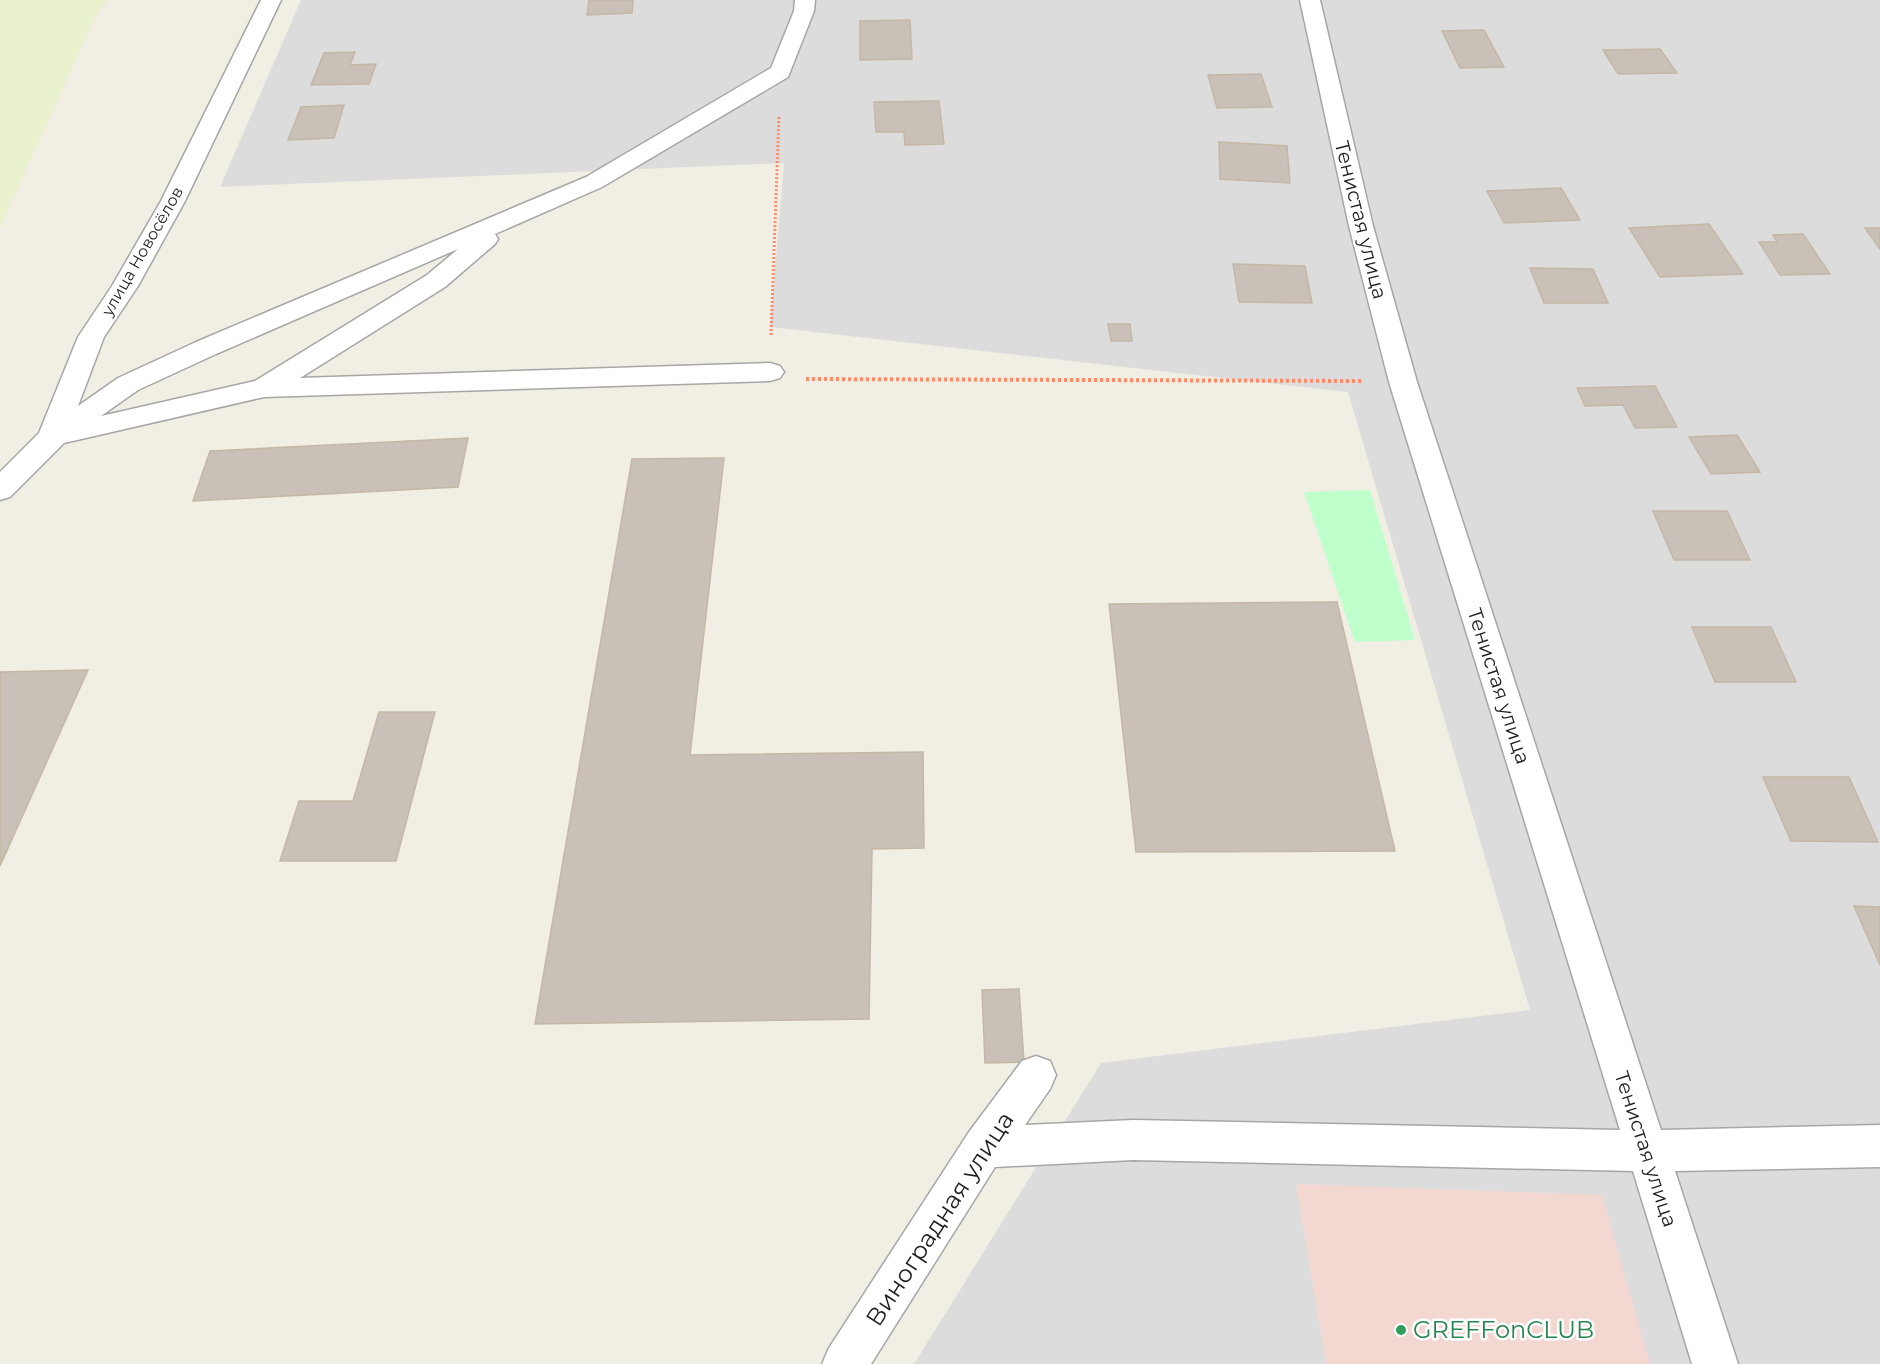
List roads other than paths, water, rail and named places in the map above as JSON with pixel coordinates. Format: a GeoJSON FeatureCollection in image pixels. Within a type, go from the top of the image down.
{"type":"FeatureCollection","features":[{"type":"Feature","properties":{"kind":"street","name":"улица Новосёлов"},"geometry":{"type":"LineString","coordinates":[[0,490],[51,438],[91,337],[125,286],[173,201],[271,0]]}},
{"type":"Feature","properties":{"kind":"street"},"geometry":{"type":"LineString","coordinates":[[51,438],[128,384],[206,348],[594,182],[780,72],[804,10],[805,0]]}},
{"type":"Feature","properties":{"kind":"street","name":"Тенистая улица"},"geometry":{"type":"LineString","coordinates":[[1310,0],[1361,226],[1403,382],[1715,1364]]}},
{"type":"Feature","properties":{"kind":"street"},"geometry":{"type":"LineString","coordinates":[[264,388],[436,282],[511,218]]}},
{"type":"Feature","properties":{"kind":"street"},"geometry":{"type":"LineString","coordinates":[[51,438],[264,388],[770,372]]}},
{"type":"Feature","properties":{"kind":"street","name":"Виноградная улица"},"geometry":{"type":"LineString","coordinates":[[845,1364],[984,1147],[1036,1075]]}},
{"type":"Feature","properties":{"kind":"street"},"geometry":{"type":"LineString","coordinates":[[984,1147],[1133,1140],[1647,1151],[1880,1146]]}},
{"type":"Feature","properties":{"kind":"place","name":"GREFFonCLUB"},"geometry":{"type":"Point","coordinates":[1401,1330]}}]}
